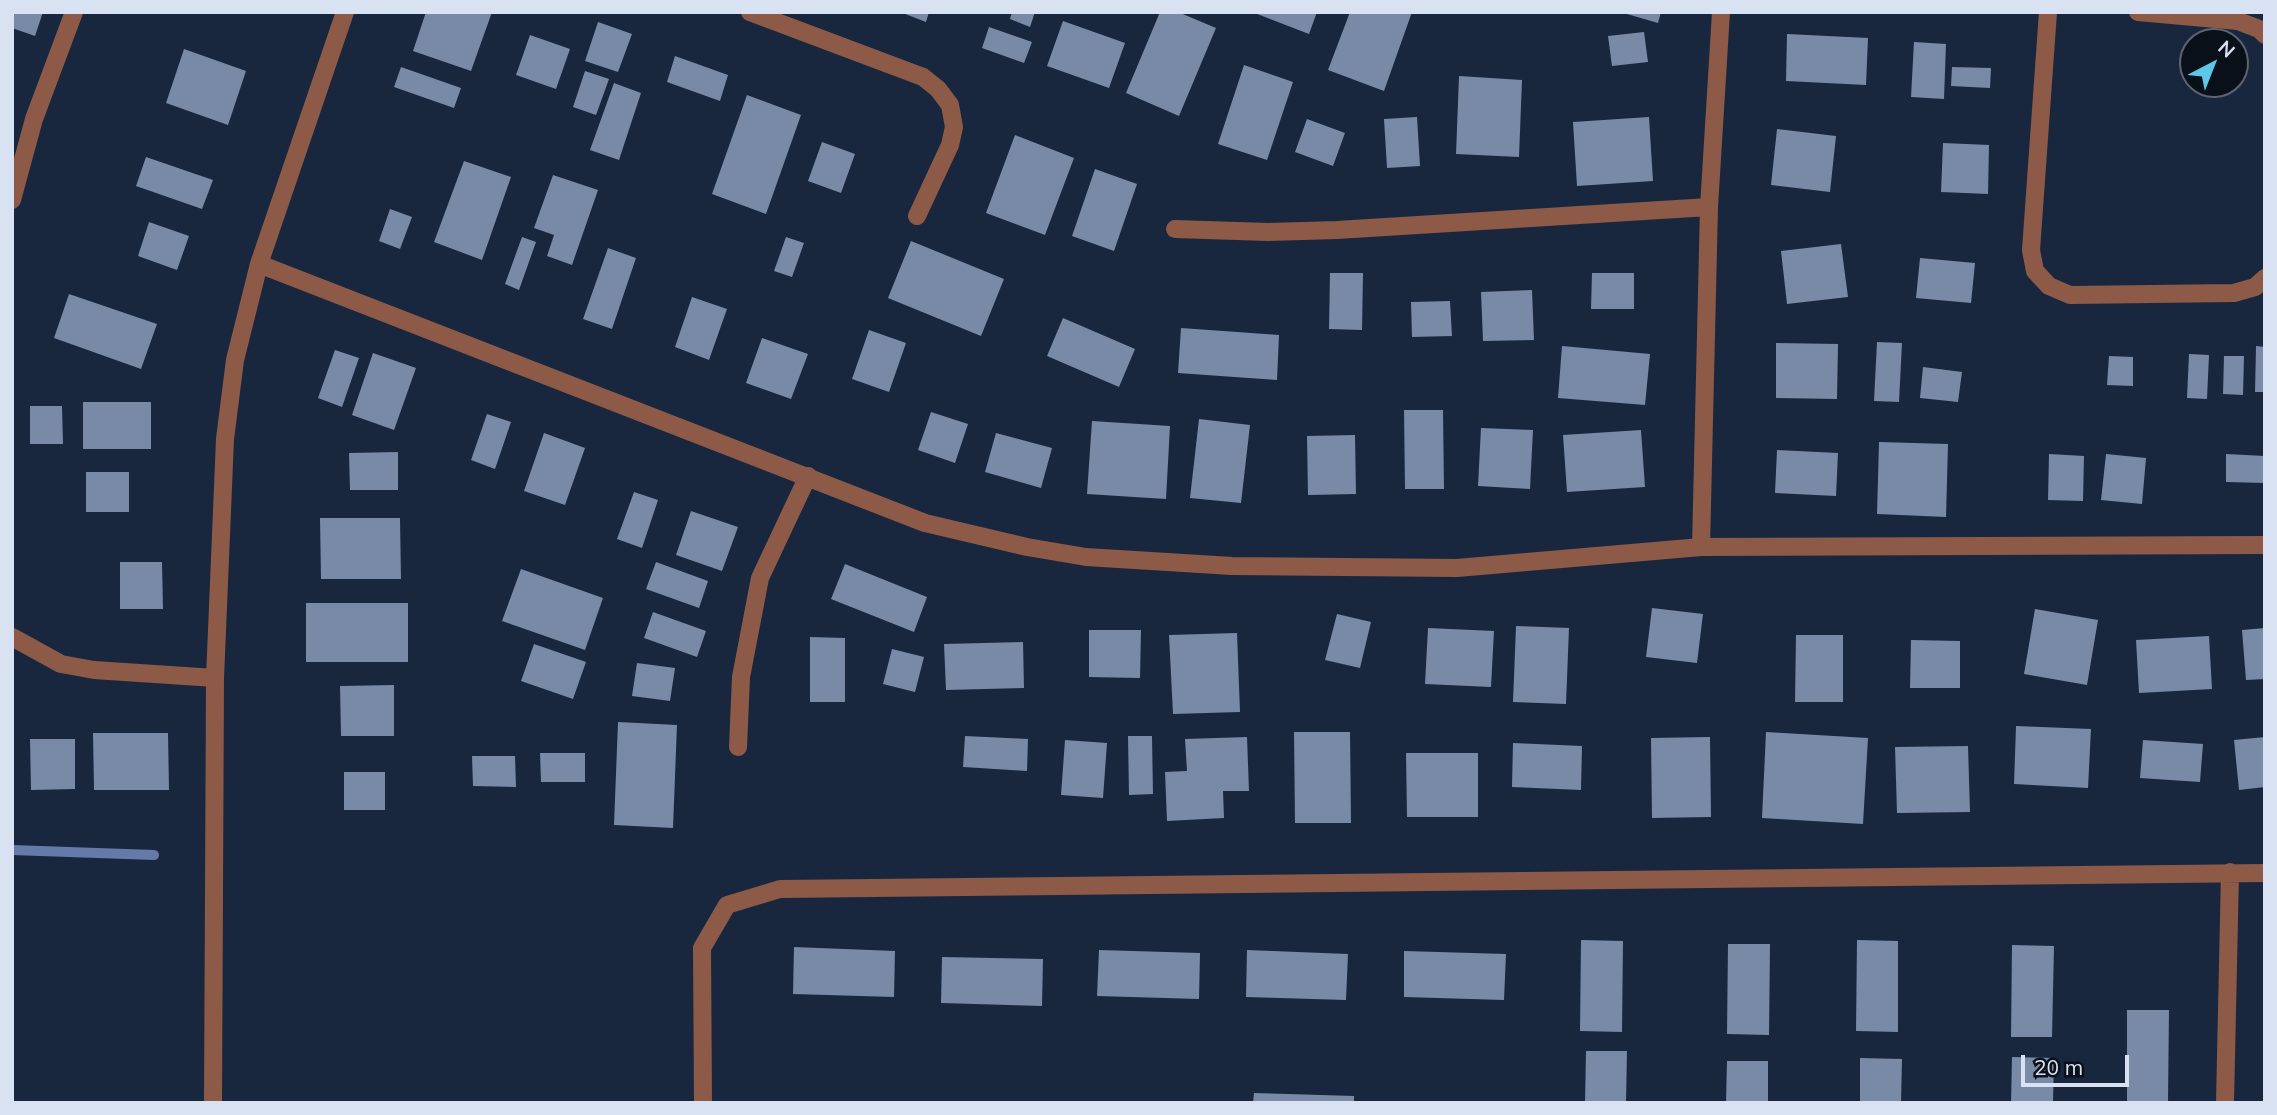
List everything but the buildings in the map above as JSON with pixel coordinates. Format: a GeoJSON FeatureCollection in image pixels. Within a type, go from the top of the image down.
{"type":"FeatureCollection","features":[{"type":"Feature","properties":{"kind":"street"},"geometry":{"type":"LineString","coordinates":[[12,200],[34,120],[75,12]]}},
{"type":"Feature","properties":{"kind":"street"},"geometry":{"type":"LineString","coordinates":[[213,1103],[215,678],[225,439],[235,360],[259,264],[345,12]]}},
{"type":"Feature","properties":{"kind":"street"},"geometry":{"type":"LineString","coordinates":[[750,12],[923,77],[938,89],[950,105],[954,127],[950,145],[917,216]]}},
{"type":"Feature","properties":{"kind":"street"},"geometry":{"type":"LineString","coordinates":[[1701,547],[1709,207],[1721,12]]}},
{"type":"Feature","properties":{"kind":"street"},"geometry":{"type":"LineString","coordinates":[[2048,12],[2031,250],[2035,271],[2049,286],[2070,295],[2234,293],[2255,287],[2265,278]]}},
{"type":"Feature","properties":{"kind":"street"},"geometry":{"type":"LineString","coordinates":[[2138,12],[2238,21],[2259,29],[2265,35]]}},
{"type":"Feature","properties":{"kind":"street"},"geometry":{"type":"LineString","coordinates":[[1175,229],[1268,232],[1337,230],[1709,207]]}},
{"type":"Feature","properties":{"kind":"street"},"geometry":{"type":"LineString","coordinates":[[259,264],[925,523],[1027,547],[1086,557],[1232,566],[1457,568],[1701,547],[2265,545]]}},
{"type":"Feature","properties":{"kind":"street"},"geometry":{"type":"LineString","coordinates":[[738,747],[741,677],[760,578],[808,476]]}},
{"type":"Feature","properties":{"kind":"street"},"geometry":{"type":"LineString","coordinates":[[12,637],[61,664],[94,670],[215,678]]}},
{"type":"Feature","properties":{"kind":"street"},"geometry":{"type":"LineString","coordinates":[[2225,1103],[2230,872]]}},
{"type":"Feature","properties":{"kind":"street"},"geometry":{"type":"LineString","coordinates":[[703,1103],[702,948],[727,905],[780,889],[2265,873]]}},
{"type":"Feature","properties":{"kind":"waterway"},"geometry":{"type":"LineString","coordinates":[[12,850],[154,855]]}}]}
